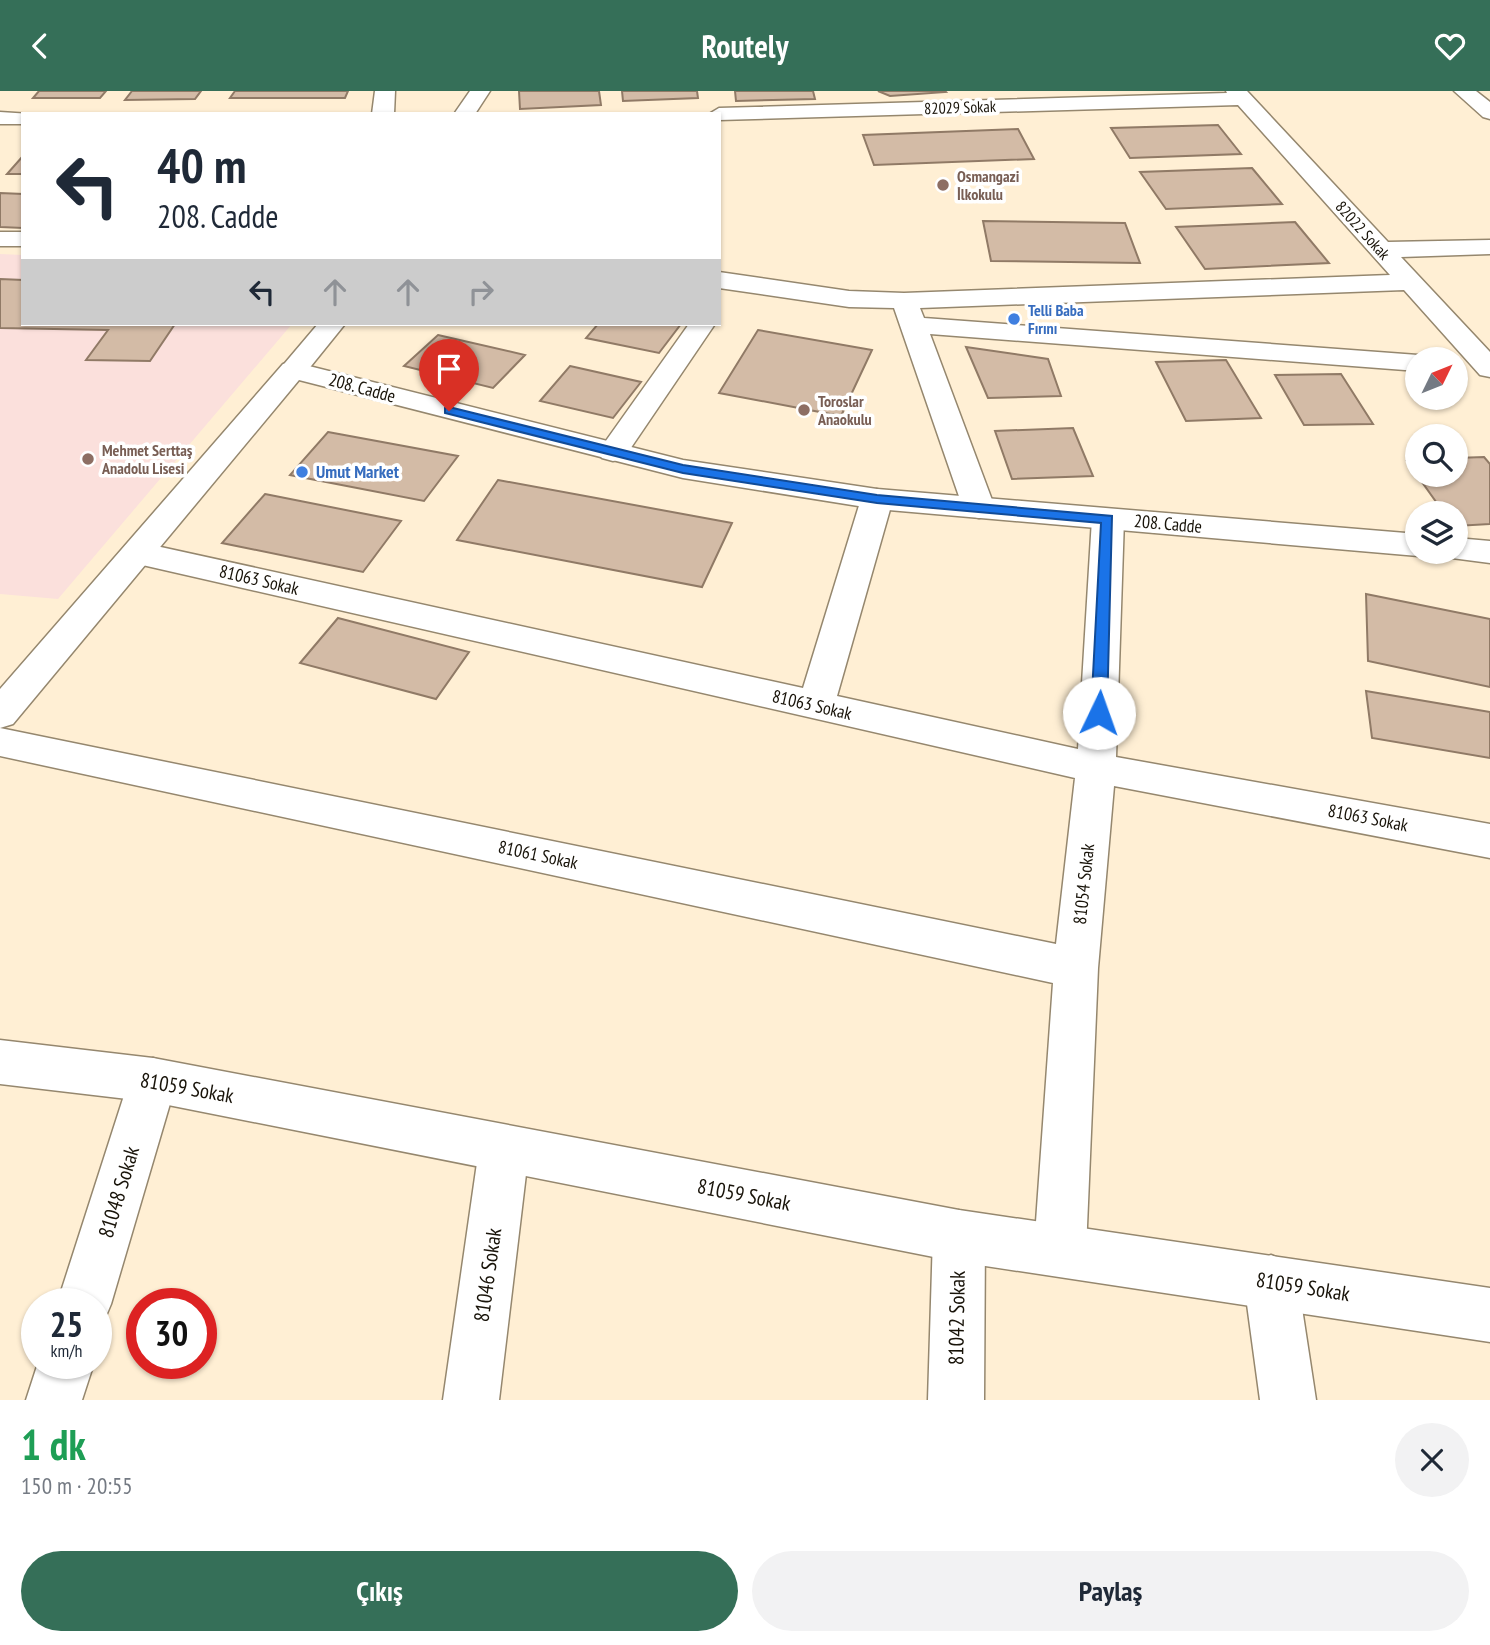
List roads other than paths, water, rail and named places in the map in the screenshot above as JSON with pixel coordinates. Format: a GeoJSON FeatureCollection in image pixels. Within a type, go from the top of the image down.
{"type":"FeatureCollection","features":[{"type":"Feature","properties":{"kind":"street"},"geometry":{"type":"LineString","coordinates":[[383,112],[385,91]]}},
{"type":"Feature","properties":{"kind":"street"},"geometry":{"type":"LineString","coordinates":[[465,112],[480,91]]}},
{"type":"Feature","properties":{"kind":"street"},"geometry":{"type":"LineString","coordinates":[[1464,91],[1490,113]]}},
{"type":"Feature","properties":{"kind":"street","name":"82029 Sokak"},"geometry":{"type":"LineString","coordinates":[[721,114],[837,101],[1240,95]]}},
{"type":"Feature","properties":{"kind":"street","name":"82022 Sokak"},"geometry":{"type":"LineString","coordinates":[[1240,95],[1490,368]]}},
{"type":"Feature","properties":{"kind":"street"},"geometry":{"type":"LineString","coordinates":[[0,117],[21,118]]}},
{"type":"Feature","properties":{"kind":"street"},"geometry":{"type":"LineString","coordinates":[[0,239],[21,239]]}},
{"type":"Feature","properties":{"kind":"street"},"geometry":{"type":"LineString","coordinates":[[1381,250],[1490,247]]}},
{"type":"Feature","properties":{"kind":"street"},"geometry":{"type":"LineString","coordinates":[[909,313],[1410,282]]}},
{"type":"Feature","properties":{"kind":"street"},"geometry":{"type":"LineString","coordinates":[[723,287],[849,299],[909,313],[1405,362]]}},
{"type":"Feature","properties":{"kind":"street"},"geometry":{"type":"LineString","coordinates":[[909,313],[979,508]]}},
{"type":"Feature","properties":{"kind":"street"},"geometry":{"type":"LineString","coordinates":[[0,714],[330,326]]}},
{"type":"Feature","properties":{"kind":"street"},"geometry":{"type":"LineString","coordinates":[[613,452],[701,326]]}},
{"type":"Feature","properties":{"kind":"street"},"geometry":{"type":"LineString","coordinates":[[1468,366],[1490,368]]}},
{"type":"Feature","properties":{"kind":"street","name":"208. Cadde"},"geometry":{"type":"LineString","coordinates":[[293,370],[683,469],[877,499],[1405,544]]}},
{"type":"Feature","properties":{"kind":"street"},"geometry":{"type":"LineString","coordinates":[[816,706],[877,499]]}},
{"type":"Feature","properties":{"kind":"street","name":"81054 Sokak"},"geometry":{"type":"LineString","coordinates":[[1060,1249],[1076,968],[1096,768],[1108,519]]}},
{"type":"Feature","properties":{"kind":"street"},"geometry":{"type":"LineString","coordinates":[[1468,550],[1490,552]]}},
{"type":"Feature","properties":{"kind":"street","name":"81063 Sokak"},"geometry":{"type":"LineString","coordinates":[[138,553],[1096,768],[1490,841]]}},
{"type":"Feature","properties":{"kind":"street","name":"81061 Sokak"},"geometry":{"type":"LineString","coordinates":[[0,742],[1076,968]]}},
{"type":"Feature","properties":{"kind":"street","name":"81059 Sokak"},"geometry":{"type":"LineString","coordinates":[[0,1062],[153,1080],[959,1236],[1490,1315]]}},
{"type":"Feature","properties":{"kind":"street","name":"81048 Sokak"},"geometry":{"type":"LineString","coordinates":[[89,1288],[153,1080]]}},
{"type":"Feature","properties":{"kind":"street","name":"81046 Sokak"},"geometry":{"type":"LineString","coordinates":[[471,1400],[504,1149]]}},
{"type":"Feature","properties":{"kind":"street","name":"81042 Sokak"},"geometry":{"type":"LineString","coordinates":[[956,1400],[959,1236]]}},
{"type":"Feature","properties":{"kind":"street"},"geometry":{"type":"LineString","coordinates":[[1272,1282],[1288,1400]]}},
{"type":"Feature","properties":{"kind":"street"},"geometry":{"type":"LineString","coordinates":[[54,1400],[61,1379]]}},
{"type":"Feature","properties":{"kind":"place","name":"Osmangazi İlkokulu"},"geometry":{"type":"Point","coordinates":[943,185]}},
{"type":"Feature","properties":{"kind":"place","name":"Telli Baba Fırını"},"geometry":{"type":"Point","coordinates":[1014,319]}},
{"type":"Feature","properties":{"kind":"place","name":"Toroslar Anaokulu"},"geometry":{"type":"Point","coordinates":[804,410]}},
{"type":"Feature","properties":{"kind":"place","name":"Mehmet Serttaş Anadolu Lisesi"},"geometry":{"type":"Point","coordinates":[88,459]}},
{"type":"Feature","properties":{"kind":"place","name":"Umut Market"},"geometry":{"type":"Point","coordinates":[302,472]}}]}
